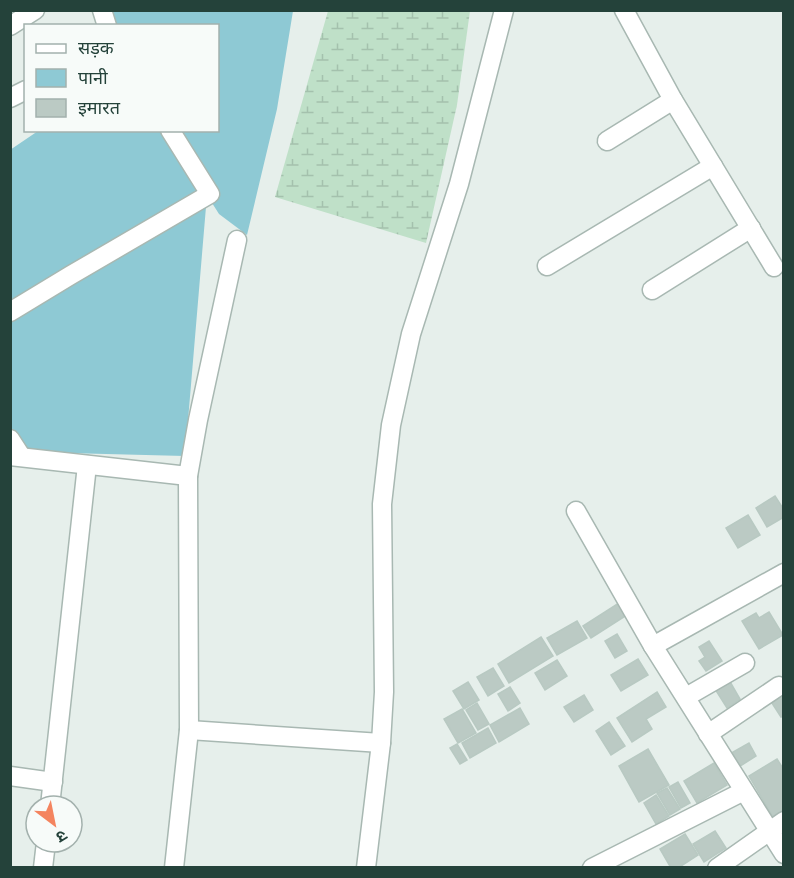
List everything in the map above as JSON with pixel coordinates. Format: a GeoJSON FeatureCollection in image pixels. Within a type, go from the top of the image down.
{"type":"FeatureCollection","features":[{"type":"Feature","properties":{"kind":"street"},"geometry":{"type":"LineString","coordinates":[[10,26],[35,10]]}},
{"type":"Feature","properties":{"kind":"street"},"geometry":{"type":"LineString","coordinates":[[366,867],[381,743],[384,692],[382,504],[390,425],[411,334],[459,183],[504,10]]}},
{"type":"Feature","properties":{"kind":"street"},"geometry":{"type":"LineString","coordinates":[[624,10],[674,100],[774,267]]}},
{"type":"Feature","properties":{"kind":"street"},"geometry":{"type":"LineString","coordinates":[[10,98],[24,91]]}},
{"type":"Feature","properties":{"kind":"street"},"geometry":{"type":"LineString","coordinates":[[607,141],[674,100]]}},
{"type":"Feature","properties":{"kind":"street"},"geometry":{"type":"LineString","coordinates":[[10,312],[210,194],[171,132]]}},
{"type":"Feature","properties":{"kind":"street"},"geometry":{"type":"LineString","coordinates":[[547,266],[713,166]]}},
{"type":"Feature","properties":{"kind":"street"},"geometry":{"type":"LineString","coordinates":[[652,290],[750,228]]}},
{"type":"Feature","properties":{"kind":"street"},"geometry":{"type":"LineString","coordinates":[[174,867],[189,730],[188,476],[237,240]]}},
{"type":"Feature","properties":{"kind":"street"},"geometry":{"type":"LineString","coordinates":[[10,439],[16,456],[188,476]]}},
{"type":"Feature","properties":{"kind":"street"},"geometry":{"type":"LineString","coordinates":[[52,794],[87,465]]}},
{"type":"Feature","properties":{"kind":"street"},"geometry":{"type":"LineString","coordinates":[[576,511],[653,646],[744,791],[776,826],[783,854]]}},
{"type":"Feature","properties":{"kind":"street"},"geometry":{"type":"LineString","coordinates":[[653,646],[783,573]]}},
{"type":"Feature","properties":{"kind":"street"},"geometry":{"type":"LineString","coordinates":[[686,698],[744,663]]}},
{"type":"Feature","properties":{"kind":"street"},"geometry":{"type":"LineString","coordinates":[[708,734],[779,686]]}},
{"type":"Feature","properties":{"kind":"street"},"geometry":{"type":"LineString","coordinates":[[189,730],[381,743]]}},
{"type":"Feature","properties":{"kind":"street"},"geometry":{"type":"LineString","coordinates":[[10,776],[53,782]]}},
{"type":"Feature","properties":{"kind":"street"},"geometry":{"type":"LineString","coordinates":[[592,867],[744,791]]}},
{"type":"Feature","properties":{"kind":"street"},"geometry":{"type":"LineString","coordinates":[[717,867],[776,826]]}},
{"type":"Feature","properties":{"kind":"green space"},"geometry":{"type":"Polygon","coordinates":[[[328,11],[470,11],[457,105],[426,243],[275,197],[328,11]]]}},
{"type":"Feature","properties":{"kind":"water"},"geometry":{"type":"Polygon","coordinates":[[[95,11],[293,11],[277,109],[247,235],[219,214],[207,195],[185,456],[27,452],[11,427],[10,150],[37,132],[219,132],[219,24],[103,24],[95,11]]]}},
{"type":"Feature","properties":{"kind":"building"},"geometry":{"type":"Polygon","coordinates":[[[775,496],[784,510],[784,517],[767,527],[756,508],[775,496]]]}},
{"type":"Feature","properties":{"kind":"building"},"geometry":{"type":"Polygon","coordinates":[[[748,515],[760,535],[738,548],[726,528],[748,515]]]}},
{"type":"Feature","properties":{"kind":"building"},"geometry":{"type":"Polygon","coordinates":[[[622,601],[630,613],[591,638],[583,626],[622,601]]]}},
{"type":"Feature","properties":{"kind":"building"},"geometry":{"type":"Polygon","coordinates":[[[769,612],[783,635],[759,649],[742,621],[756,613],[759,618],[769,612]]]}},
{"type":"Feature","properties":{"kind":"building"},"geometry":{"type":"Polygon","coordinates":[[[577,621],[587,638],[557,655],[547,638],[577,621]]]}},
{"type":"Feature","properties":{"kind":"building"},"geometry":{"type":"Polygon","coordinates":[[[617,634],[627,651],[615,658],[605,641],[617,634]]]}},
{"type":"Feature","properties":{"kind":"building"},"geometry":{"type":"Polygon","coordinates":[[[541,637],[553,656],[509,683],[498,664],[541,637]]]}},
{"type":"Feature","properties":{"kind":"building"},"geometry":{"type":"Polygon","coordinates":[[[709,641],[722,661],[706,671],[699,661],[705,657],[699,647],[709,641]]]}},
{"type":"Feature","properties":{"kind":"building"},"geometry":{"type":"Polygon","coordinates":[[[638,659],[648,675],[621,691],[611,675],[638,659]]]}},
{"type":"Feature","properties":{"kind":"building"},"geometry":{"type":"Polygon","coordinates":[[[557,660],[567,676],[545,690],[535,673],[557,660]]]}},
{"type":"Feature","properties":{"kind":"building"},"geometry":{"type":"Polygon","coordinates":[[[493,668],[504,686],[488,696],[477,677],[493,668]]]}},
{"type":"Feature","properties":{"kind":"building"},"geometry":{"type":"Polygon","coordinates":[[[729,680],[740,699],[727,708],[715,689],[729,680]]]}},
{"type":"Feature","properties":{"kind":"building"},"geometry":{"type":"Polygon","coordinates":[[[468,682],[479,700],[464,709],[453,691],[468,682]]]}},
{"type":"Feature","properties":{"kind":"building"},"geometry":{"type":"Polygon","coordinates":[[[510,687],[520,703],[508,711],[498,694],[510,687]]]}},
{"type":"Feature","properties":{"kind":"building"},"geometry":{"type":"Polygon","coordinates":[[[657,692],[666,707],[646,719],[652,729],[632,742],[617,718],[657,692]]]}},
{"type":"Feature","properties":{"kind":"building"},"geometry":{"type":"Polygon","coordinates":[[[782,692],[784,716],[781,717],[770,700],[782,692]]]}},
{"type":"Feature","properties":{"kind":"building"},"geometry":{"type":"Polygon","coordinates":[[[584,695],[593,710],[574,722],[564,707],[584,695]]]}},
{"type":"Feature","properties":{"kind":"building"},"geometry":{"type":"Polygon","coordinates":[[[477,703],[489,724],[478,730],[466,710],[477,703]]]}},
{"type":"Feature","properties":{"kind":"building"},"geometry":{"type":"Polygon","coordinates":[[[520,708],[529,724],[499,742],[490,725],[520,708]]]}},
{"type":"Feature","properties":{"kind":"building"},"geometry":{"type":"Polygon","coordinates":[[[462,709],[476,733],[458,743],[444,719],[462,709]]]}},
{"type":"Feature","properties":{"kind":"building"},"geometry":{"type":"Polygon","coordinates":[[[609,722],[625,746],[611,755],[596,731],[609,722]]]}},
{"type":"Feature","properties":{"kind":"building"},"geometry":{"type":"Polygon","coordinates":[[[488,728],[496,743],[470,758],[462,743],[488,728]]]}},
{"type":"Feature","properties":{"kind":"building"},"geometry":{"type":"Polygon","coordinates":[[[749,743],[756,756],[734,770],[726,756],[749,743]]]}},
{"type":"Feature","properties":{"kind":"building"},"geometry":{"type":"Polygon","coordinates":[[[457,744],[467,760],[460,764],[450,748],[457,744]]]}},
{"type":"Feature","properties":{"kind":"building"},"geometry":{"type":"Polygon","coordinates":[[[648,749],[669,785],[639,802],[619,766],[648,749]]]}},
{"type":"Feature","properties":{"kind":"building"},"geometry":{"type":"Polygon","coordinates":[[[777,759],[784,770],[784,812],[773,817],[749,776],[777,759]]]}},
{"type":"Feature","properties":{"kind":"building"},"geometry":{"type":"Polygon","coordinates":[[[714,763],[727,785],[697,803],[684,781],[714,763]]]}},
{"type":"Feature","properties":{"kind":"building"},"geometry":{"type":"Polygon","coordinates":[[[678,782],[690,803],[681,808],[669,787],[678,782]]]}},
{"type":"Feature","properties":{"kind":"building"},"geometry":{"type":"Polygon","coordinates":[[[667,788],[680,809],[670,815],[657,793],[667,788]]]}},
{"type":"Feature","properties":{"kind":"building"},"geometry":{"type":"Polygon","coordinates":[[[656,795],[669,816],[656,824],[644,803],[656,795]]]}},
{"type":"Feature","properties":{"kind":"building"},"geometry":{"type":"Polygon","coordinates":[[[715,831],[726,848],[704,862],[693,844],[715,831]]]}},
{"type":"Feature","properties":{"kind":"building"},"geometry":{"type":"Polygon","coordinates":[[[685,834],[698,855],[678,868],[671,868],[660,849],[685,834]]]}}]}
